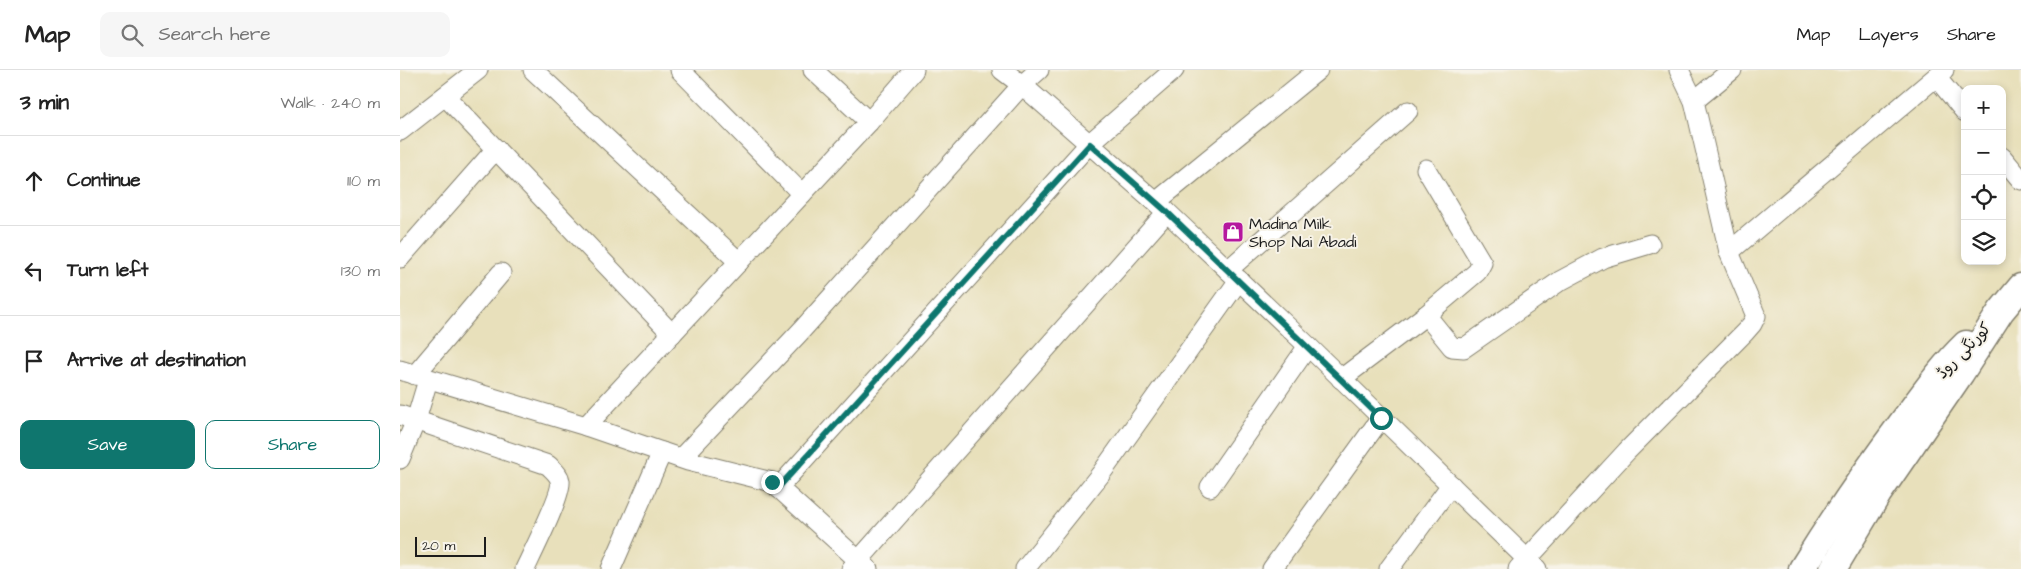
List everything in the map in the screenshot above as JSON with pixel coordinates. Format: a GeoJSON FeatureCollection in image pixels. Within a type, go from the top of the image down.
{"type":"FeatureCollection","features":[{"type":"Feature","properties":{"kind":"main road"},"geometry":{"type":"LineString","coordinates":[[2001,311],[2021,287]]}},
{"type":"Feature","properties":{"kind":"main road","name":"کورنگی روڈ"},"geometry":{"type":"LineString","coordinates":[[1802,569],[1836,512],[1948,362],[2001,311]]}},
{"type":"Feature","properties":{"kind":"main road","name":"کورنگی روڈ"},"geometry":{"type":"LineString","coordinates":[[1833,569],[1878,494],[1961,374],[2001,311]]}},
{"type":"Feature","properties":{"kind":"street"},"geometry":{"type":"LineString","coordinates":[[400,131],[478,70]]}},
{"type":"Feature","properties":{"kind":"street"},"geometry":{"type":"LineString","coordinates":[[533,70],[739,262]]}},
{"type":"Feature","properties":{"kind":"street"},"geometry":{"type":"LineString","coordinates":[[680,70],[802,194]]}},
{"type":"Feature","properties":{"kind":"street"},"geometry":{"type":"LineString","coordinates":[[813,70],[869,122]]}},
{"type":"Feature","properties":{"kind":"street"},"geometry":{"type":"LineString","coordinates":[[586,426],[869,122],[914,70]]}},
{"type":"Feature","properties":{"kind":"street"},"geometry":{"type":"LineString","coordinates":[[1002,70],[1022,85],[1162,207],[1234,275],[1451,485],[1527,566],[1627,451],[1752,324],[1756,316],[1729,252],[1694,101],[1679,70]]}},
{"type":"Feature","properties":{"kind":"street"},"geometry":{"type":"LineString","coordinates":[[681,458],[800,332],[1022,85],[1039,70]]}},
{"type":"Feature","properties":{"kind":"street"},"geometry":{"type":"LineString","coordinates":[[778,488],[1090,144],[1174,70]]}},
{"type":"Feature","properties":{"kind":"street"},"geometry":{"type":"LineString","coordinates":[[414,375],[586,426],[681,458],[772,482],[859,566],[1162,207],[1318,70]]}},
{"type":"Feature","properties":{"kind":"street"},"geometry":{"type":"LineString","coordinates":[[1694,101],[1732,70]]}},
{"type":"Feature","properties":{"kind":"street"},"geometry":{"type":"LineString","coordinates":[[1729,252],[1940,73],[1961,106]]}},
{"type":"Feature","properties":{"kind":"street"},"geometry":{"type":"LineString","coordinates":[[445,96],[672,334]]}},
{"type":"Feature","properties":{"kind":"street"},"geometry":{"type":"LineString","coordinates":[[1026,569],[1100,475],[1234,275],[1408,110]]}},
{"type":"Feature","properties":{"kind":"street"},"geometry":{"type":"LineString","coordinates":[[400,258],[496,149]]}},
{"type":"Feature","properties":{"kind":"street"},"geometry":{"type":"LineString","coordinates":[[2006,162],[2021,180]]}},
{"type":"Feature","properties":{"kind":"street"},"geometry":{"type":"LineString","coordinates":[[1341,379],[1426,315],[1477,272],[1482,262],[1426,168]]}},
{"type":"Feature","properties":{"kind":"street"},"geometry":{"type":"LineString","coordinates":[[1426,315],[1452,347],[1464,348],[1560,281],[1603,258],[1650,244]]}},
{"type":"Feature","properties":{"kind":"street"},"geometry":{"type":"LineString","coordinates":[[400,459],[414,375],[501,273]]}},
{"type":"Feature","properties":{"kind":"street"},"geometry":{"type":"LineString","coordinates":[[1210,486],[1308,346]]}},
{"type":"Feature","properties":{"kind":"street"},"geometry":{"type":"LineString","coordinates":[[408,417],[548,465],[558,474],[561,482],[525,569]]}},
{"type":"Feature","properties":{"kind":"street"},"geometry":{"type":"LineString","coordinates":[[1272,569],[1381,418]]}},
{"type":"Feature","properties":{"kind":"street"},"geometry":{"type":"LineString","coordinates":[[611,569],[662,452]]}},
{"type":"Feature","properties":{"kind":"street"},"geometry":{"type":"LineString","coordinates":[[1389,569],[1451,485]]}},
{"type":"Feature","properties":{"kind":"place","name":"Madina Milk Shop Nai Abadi"},"geometry":{"type":"Point","coordinates":[1233,232]}},
{"type":"Feature","properties":{"kind":"route"},"geometry":{"type":"LineString","coordinates":[[772,482],[778,488],[1090,144],[1167,212],[1381,418]]}}]}
